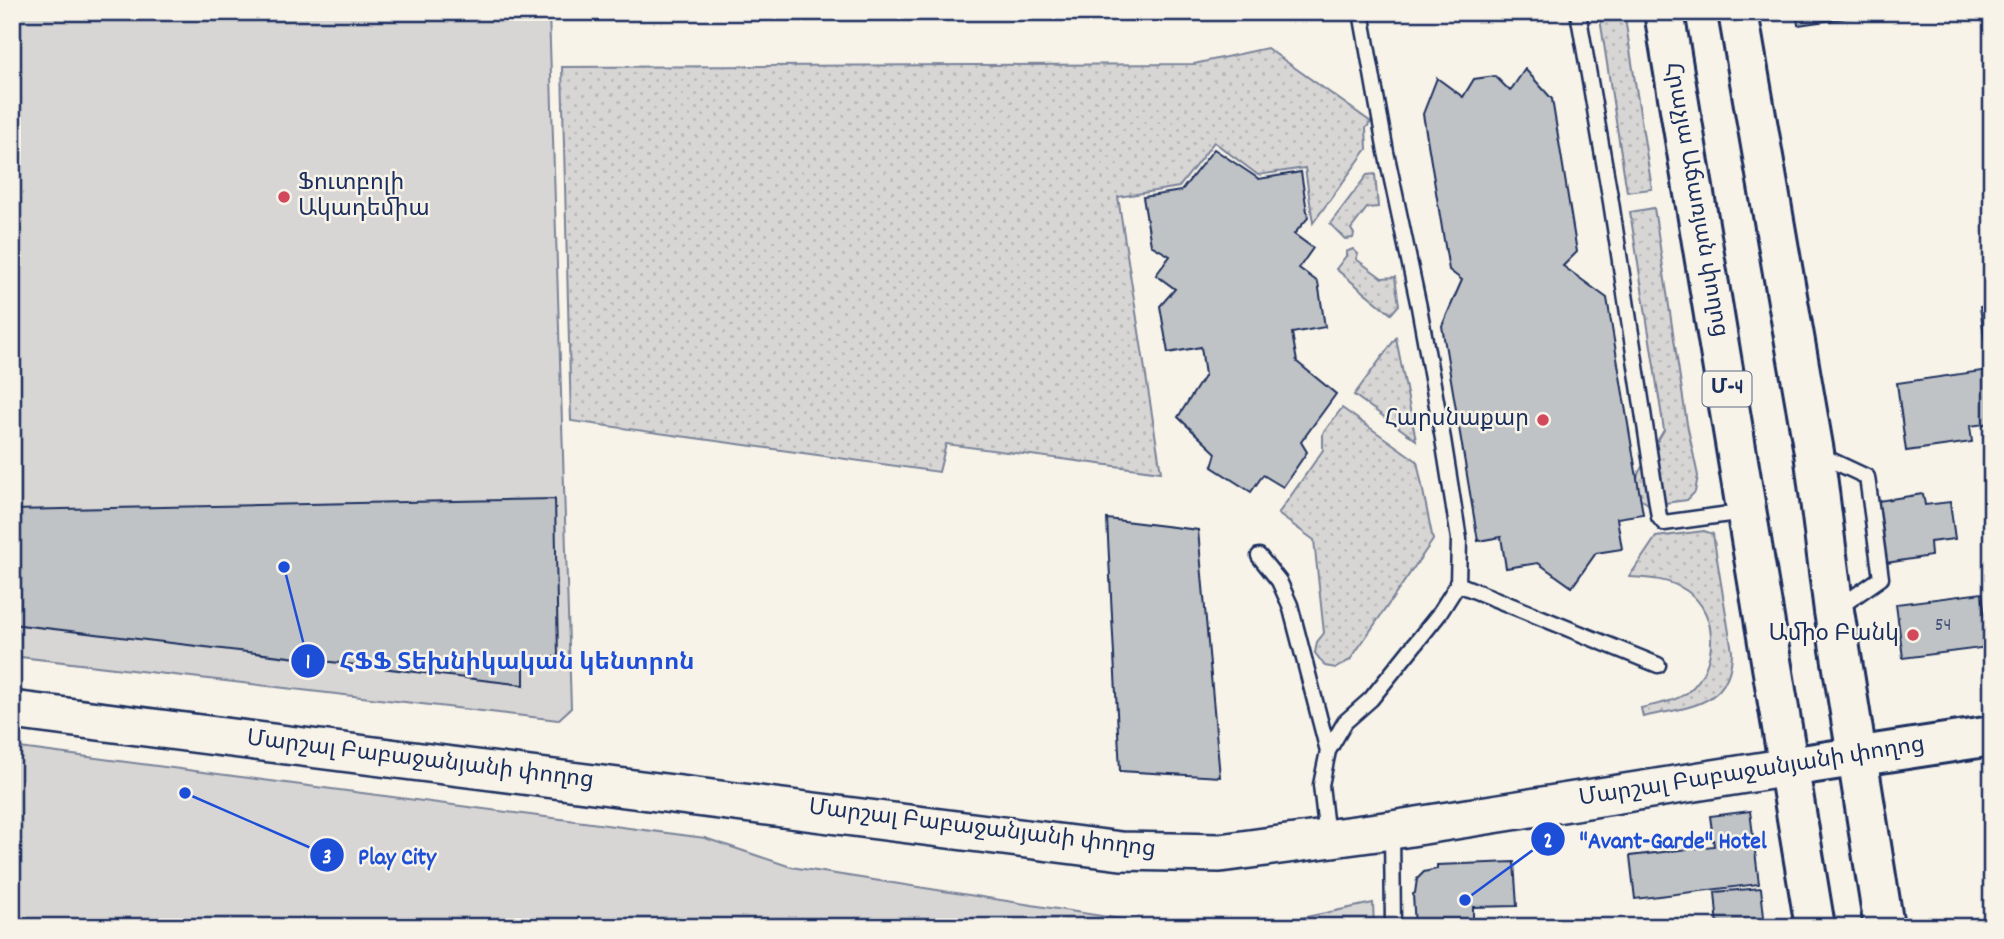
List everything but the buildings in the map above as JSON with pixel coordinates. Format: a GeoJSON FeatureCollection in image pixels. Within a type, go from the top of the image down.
{"type":"FeatureCollection","features":[{"type":"Feature","properties":{"kind":"main road","name":"Հրաչյա Աճառյան փողոց"},"geometry":{"type":"LineString","coordinates":[[1664,12],[1815,927]]}},
{"type":"Feature","properties":{"kind":"main road"},"geometry":{"type":"LineString","coordinates":[[1738,12],[1814,452],[1834,611],[1884,927]]}},
{"type":"Feature","properties":{"kind":"main road","name":"Մարշալ Բաբաջանյանի փողոց"},"geometry":{"type":"LineString","coordinates":[[1789,767],[1992,736]]}},
{"type":"Feature","properties":{"kind":"street","name":"Մարշալ Բաբաջանյանի փողոց"},"geometry":{"type":"LineString","coordinates":[[12,710],[1121,851],[1220,853],[1392,830],[1789,767]]}},
{"type":"Feature","properties":{"kind":"lane"},"geometry":{"type":"LineString","coordinates":[[1327,837],[1321,785],[1328,751],[1345,722],[1371,699],[1439,614],[1458,584],[1459,539],[1443,439],[1361,12]]}},
{"type":"Feature","properties":{"kind":"lane"},"geometry":{"type":"LineString","coordinates":[[1578,12],[1611,202],[1659,517],[1664,523],[1748,512]]}},
{"type":"Feature","properties":{"kind":"lane"},"geometry":{"type":"LineString","coordinates":[[1814,452],[1867,477],[1881,578],[1834,611]]}},
{"type":"Feature","properties":{"kind":"lane"},"geometry":{"type":"LineString","coordinates":[[1259,556],[1279,580],[1290,605],[1328,751]]}},
{"type":"Feature","properties":{"kind":"lane"},"geometry":{"type":"LineString","coordinates":[[1458,584],[1658,665]]}},
{"type":"Feature","properties":{"kind":"lane"},"geometry":{"type":"LineString","coordinates":[[1392,830],[1393,927]]}},
{"type":"Feature","properties":{"kind":"shaded area","name":"Ֆուտբոլի Ակադեմիա"},"geometry":{"type":"Polygon","coordinates":[[[12,12],[549,12],[571,708],[558,720],[12,656],[12,12]]]}},
{"type":"Feature","properties":{"kind":"shaded area"},"geometry":{"type":"Polygon","coordinates":[[[1599,12],[1624,12],[1652,189],[1627,192],[1599,12]]]}},
{"type":"Feature","properties":{"kind":"shaded area"},"geometry":{"type":"Polygon","coordinates":[[[1267,48],[1371,122],[1366,128],[1367,149],[1313,223],[1305,168],[1258,175],[1214,142],[1179,187],[1118,197],[1161,472],[946,444],[939,472],[571,421],[562,67],[1194,64],[1267,48]]]}},
{"type":"Feature","properties":{"kind":"shaded area"},"geometry":{"type":"Polygon","coordinates":[[[1375,174],[1378,207],[1367,208],[1351,229],[1353,238],[1345,239],[1330,224],[1367,175],[1375,174]]]}},
{"type":"Feature","properties":{"kind":"shaded area"},"geometry":{"type":"Polygon","coordinates":[[[1654,208],[1687,424],[1698,476],[1695,492],[1687,500],[1650,505],[1637,497],[1635,485],[1639,472],[1664,430],[1630,212],[1654,208]]]}},
{"type":"Feature","properties":{"kind":"shaded area"},"geometry":{"type":"Polygon","coordinates":[[[1353,249],[1358,254],[1356,259],[1382,278],[1395,277],[1399,305],[1391,314],[1336,269],[1346,252],[1353,249]]]}},
{"type":"Feature","properties":{"kind":"shaded area"},"geometry":{"type":"Polygon","coordinates":[[[1396,338],[1416,440],[1354,395],[1396,338]]]}},
{"type":"Feature","properties":{"kind":"shaded area"},"geometry":{"type":"Polygon","coordinates":[[[1342,408],[1417,461],[1433,540],[1350,660],[1336,668],[1325,666],[1315,653],[1317,642],[1324,633],[1314,540],[1278,514],[1323,450],[1323,433],[1342,408]]]}},
{"type":"Feature","properties":{"kind":"shaded area"},"geometry":{"type":"Polygon","coordinates":[[[1704,531],[1713,534],[1732,651],[1730,670],[1724,684],[1704,701],[1643,717],[1641,708],[1677,698],[1688,692],[1698,681],[1710,655],[1710,626],[1698,601],[1687,591],[1666,582],[1629,577],[1656,537],[1704,531]]]}},
{"type":"Feature","properties":{"kind":"shaded area"},"geometry":{"type":"Polygon","coordinates":[[[12,747],[705,838],[791,867],[1171,927],[12,927],[12,747]]]}},
{"type":"Feature","properties":{"kind":"shaded area"},"geometry":{"type":"Polygon","coordinates":[[[1373,903],[1374,927],[1259,927],[1373,903]]]}},
{"type":"Feature","properties":{"kind":"place","name":"Ֆուտբոլի Ակադեմիա"},"geometry":{"type":"Point","coordinates":[284,197]}},
{"type":"Feature","properties":{"kind":"place","name":"Հարսնաքար"},"geometry":{"type":"Point","coordinates":[1543,420]}},
{"type":"Feature","properties":{"kind":"place","name":"ՀՖՖ Տեխնիկական կենտրոն"},"geometry":{"type":"Point","coordinates":[284,567]}},
{"type":"Feature","properties":{"kind":"place","name":"Ամիօ Բանկ"},"geometry":{"type":"Point","coordinates":[1913,635]}},
{"type":"Feature","properties":{"kind":"place","name":"Play City"},"geometry":{"type":"Point","coordinates":[185,793]}},
{"type":"Feature","properties":{"kind":"place","name":"\"Avant-Garde\" Hotel"},"geometry":{"type":"Point","coordinates":[1465,900]}}]}
